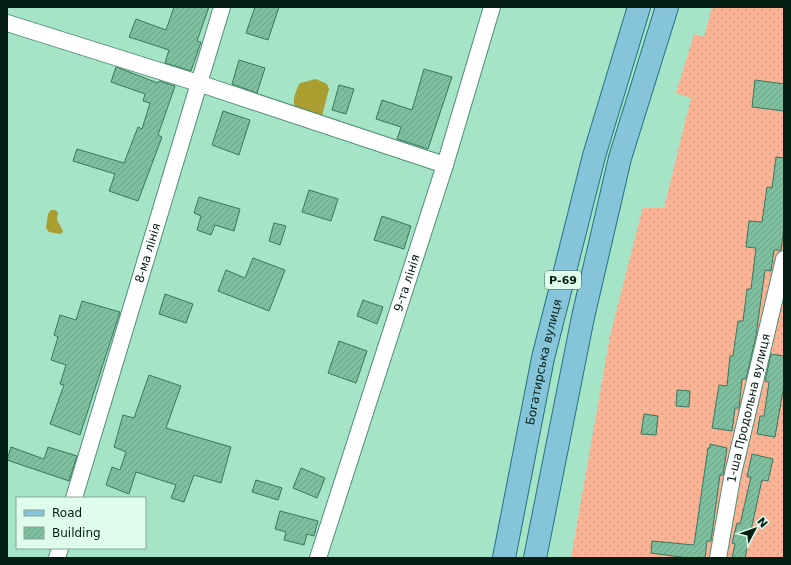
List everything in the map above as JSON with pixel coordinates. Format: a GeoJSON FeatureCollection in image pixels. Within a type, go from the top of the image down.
{"type":"FeatureCollection","features":[{"type":"Feature","properties":{"kind":"main road","name":"Богатирська вулиця"},"geometry":{"type":"LineString","coordinates":[[504,558],[543,358],[594,156],[639,7]]}},
{"type":"Feature","properties":{"kind":"main road","name":"Р-69"},"geometry":{"type":"LineString","coordinates":[[535,558],[582,317],[620,158],[667,7]]}},
{"type":"Feature","properties":{"kind":"street","name":"8-ма лінія"},"geometry":{"type":"LineString","coordinates":[[74,497],[222,7]]}},
{"type":"Feature","properties":{"kind":"street","name":"9-та лінія"},"geometry":{"type":"LineString","coordinates":[[318,558],[445,165],[492,7]]}},
{"type":"Feature","properties":{"kind":"street"},"geometry":{"type":"LineString","coordinates":[[7,23],[198,83],[445,165]]}},
{"type":"Feature","properties":{"kind":"street","name":"1-ша Продольна вулиця"},"geometry":{"type":"LineString","coordinates":[[718,558],[732,478],[784,259]]}},
{"type":"Feature","properties":{"kind":"shaded area"},"geometry":{"type":"Polygon","coordinates":[[[712,7],[784,7],[784,558],[571,558],[610,336],[643,207],[664,208],[691,98],[676,93],[694,34],[704,37],[712,7]]]}},
{"type":"Feature","properties":{"kind":"shaded area"},"geometry":{"type":"Polygon","coordinates":[[[316,79],[327,84],[329,89],[322,116],[295,107],[294,104],[295,95],[300,83],[316,79]]]}},
{"type":"Feature","properties":{"kind":"shaded area"},"geometry":{"type":"Polygon","coordinates":[[[51,210],[58,212],[57,220],[63,231],[61,234],[49,232],[46,228],[48,214],[51,210]]]}},
{"type":"Feature","properties":{"kind":"building"},"geometry":{"type":"Polygon","coordinates":[[[174,7],[209,7],[197,41],[201,42],[191,71],[165,63],[169,50],[129,37],[136,19],[166,30],[174,7]]]}},
{"type":"Feature","properties":{"kind":"building"},"geometry":{"type":"Polygon","coordinates":[[[255,7],[279,7],[268,40],[246,33],[255,7]]]}},
{"type":"Feature","properties":{"kind":"building"},"geometry":{"type":"Polygon","coordinates":[[[239,60],[265,68],[257,93],[232,84],[239,60]]]}},
{"type":"Feature","properties":{"kind":"building"},"geometry":{"type":"Polygon","coordinates":[[[116,67],[158,83],[159,81],[175,86],[158,135],[162,137],[138,201],[109,191],[115,174],[73,161],[77,149],[124,163],[138,127],[142,129],[150,103],[143,101],[145,94],[111,82],[116,67]]]}},
{"type":"Feature","properties":{"kind":"building"},"geometry":{"type":"Polygon","coordinates":[[[424,69],[452,77],[428,149],[397,139],[401,127],[376,119],[382,100],[412,110],[424,69]]]}},
{"type":"Feature","properties":{"kind":"building"},"geometry":{"type":"Polygon","coordinates":[[[755,80],[784,84],[784,111],[752,107],[755,80]]]}},
{"type":"Feature","properties":{"kind":"building"},"geometry":{"type":"Polygon","coordinates":[[[339,85],[354,89],[346,114],[332,110],[339,85]]]}},
{"type":"Feature","properties":{"kind":"building"},"geometry":{"type":"Polygon","coordinates":[[[223,111],[250,120],[239,155],[212,145],[223,111]]]}},
{"type":"Feature","properties":{"kind":"building"},"geometry":{"type":"Polygon","coordinates":[[[776,157],[784,158],[784,228],[781,250],[774,250],[771,271],[765,270],[756,336],[746,379],[742,379],[739,408],[735,408],[732,431],[712,428],[719,385],[727,386],[730,356],[733,356],[738,321],[743,321],[747,289],[751,289],[756,248],[746,247],[749,221],[762,222],[767,187],[772,188],[776,157]]]}},
{"type":"Feature","properties":{"kind":"building"},"geometry":{"type":"Polygon","coordinates":[[[309,190],[338,199],[331,221],[302,212],[309,190]]]}},
{"type":"Feature","properties":{"kind":"building"},"geometry":{"type":"Polygon","coordinates":[[[199,197],[240,209],[234,231],[215,225],[211,235],[197,230],[201,216],[194,213],[199,197]]]}},
{"type":"Feature","properties":{"kind":"building"},"geometry":{"type":"Polygon","coordinates":[[[382,216],[411,226],[404,249],[374,240],[382,216]]]}},
{"type":"Feature","properties":{"kind":"building"},"geometry":{"type":"Polygon","coordinates":[[[274,223],[286,226],[280,245],[269,241],[274,223]]]}},
{"type":"Feature","properties":{"kind":"building"},"geometry":{"type":"Polygon","coordinates":[[[253,258],[285,270],[269,311],[218,291],[226,270],[245,278],[253,258]]]}},
{"type":"Feature","properties":{"kind":"building"},"geometry":{"type":"Polygon","coordinates":[[[165,294],[193,304],[186,323],[159,314],[165,294]]]}},
{"type":"Feature","properties":{"kind":"building"},"geometry":{"type":"Polygon","coordinates":[[[363,300],[383,307],[377,324],[357,316],[363,300]]]}},
{"type":"Feature","properties":{"kind":"building"},"geometry":{"type":"Polygon","coordinates":[[[82,301],[120,312],[80,435],[50,424],[64,385],[60,384],[66,365],[51,360],[58,337],[54,335],[60,315],[76,320],[82,301]]]}},
{"type":"Feature","properties":{"kind":"building"},"geometry":{"type":"Polygon","coordinates":[[[339,341],[367,351],[356,383],[328,373],[339,341]]]}},
{"type":"Feature","properties":{"kind":"building"},"geometry":{"type":"Polygon","coordinates":[[[771,354],[784,356],[784,385],[775,437],[757,434],[760,416],[764,416],[769,382],[765,381],[771,354]]]}},
{"type":"Feature","properties":{"kind":"building"},"geometry":{"type":"Polygon","coordinates":[[[149,375],[181,386],[166,428],[231,447],[221,483],[194,475],[184,502],[171,498],[176,485],[136,472],[129,494],[106,485],[112,467],[120,470],[126,452],[114,447],[123,415],[134,418],[149,375]]]}},
{"type":"Feature","properties":{"kind":"building"},"geometry":{"type":"Polygon","coordinates":[[[677,390],[690,391],[689,407],[676,406],[677,390]]]}},
{"type":"Feature","properties":{"kind":"building"},"geometry":{"type":"Polygon","coordinates":[[[644,414],[658,416],[656,435],[641,434],[644,414]]]}},
{"type":"Feature","properties":{"kind":"building"},"geometry":{"type":"Polygon","coordinates":[[[710,444],[727,448],[723,475],[720,475],[711,541],[707,541],[705,558],[688,558],[651,553],[652,541],[694,545],[708,448],[710,448],[710,444]]]}},
{"type":"Feature","properties":{"kind":"building"},"geometry":{"type":"Polygon","coordinates":[[[11,447],[44,459],[48,447],[77,456],[69,481],[7,460],[11,447]]]}},
{"type":"Feature","properties":{"kind":"building"},"geometry":{"type":"Polygon","coordinates":[[[752,454],[773,459],[768,481],[762,480],[745,558],[732,558],[735,544],[732,543],[737,523],[740,524],[751,477],[747,477],[752,454]]]}},
{"type":"Feature","properties":{"kind":"building"},"geometry":{"type":"Polygon","coordinates":[[[301,468],[325,478],[317,498],[293,488],[301,468]]]}},
{"type":"Feature","properties":{"kind":"building"},"geometry":{"type":"Polygon","coordinates":[[[256,480],[282,488],[278,500],[252,492],[256,480]]]}},
{"type":"Feature","properties":{"kind":"building"},"geometry":{"type":"Polygon","coordinates":[[[280,511],[318,521],[314,536],[307,534],[304,545],[284,540],[286,532],[275,529],[280,511]]]}}]}
